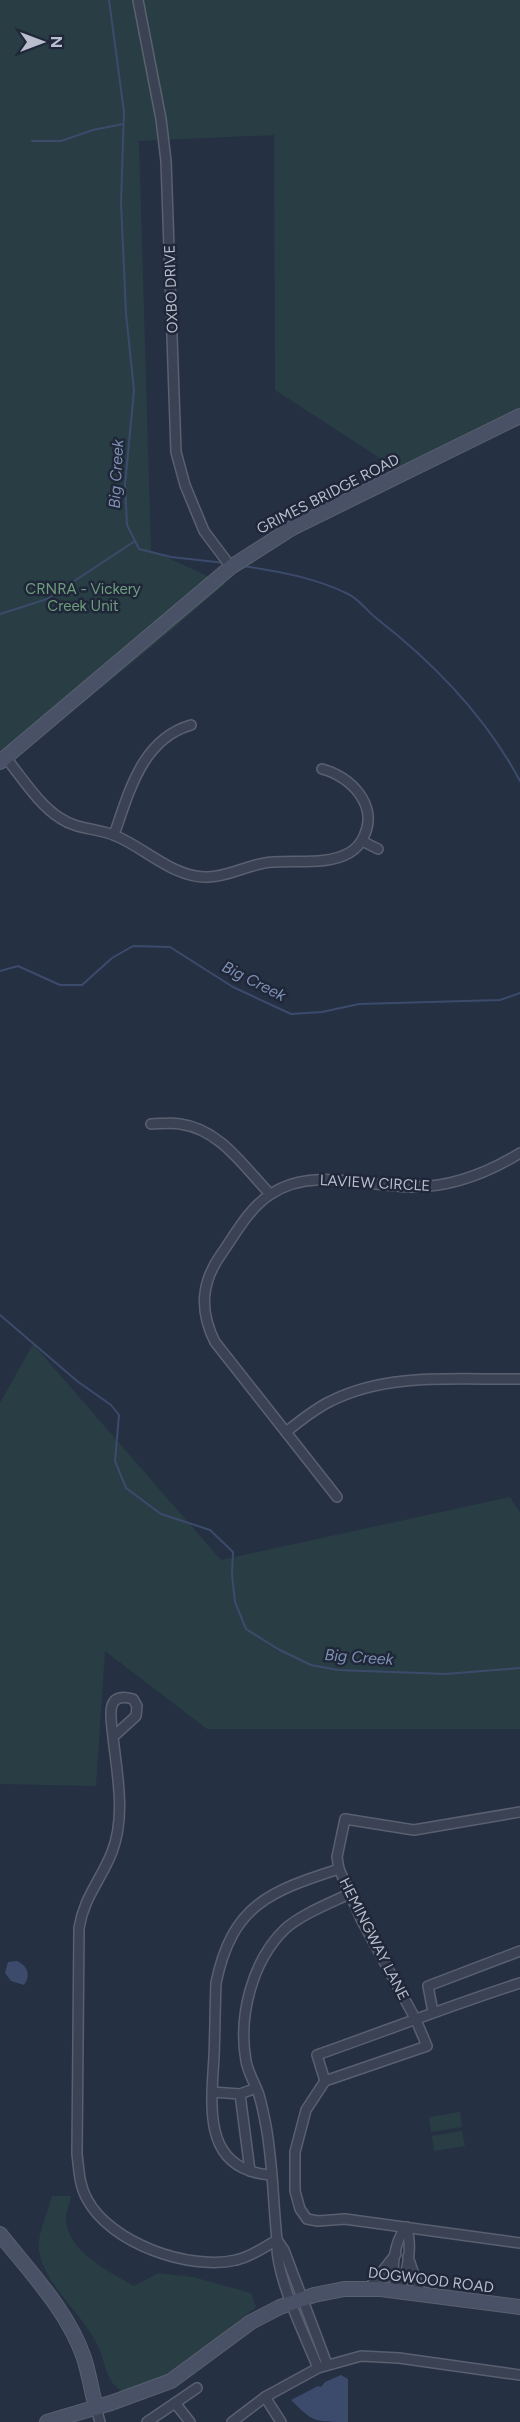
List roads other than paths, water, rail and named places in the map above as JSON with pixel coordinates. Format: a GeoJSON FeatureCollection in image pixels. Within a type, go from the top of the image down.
{"type":"FeatureCollection","features":[{"type":"Feature","properties":{"kind":"street","name":"OXBO DRIVE"},"geometry":{"type":"LineString","coordinates":[[138,0],[161,119],[166,161],[176,452],[185,485],[204,531],[231,567]]}},
{"type":"Feature","properties":{"kind":"street","name":"GRIMES BRIDGE ROAD"},"geometry":{"type":"LineString","coordinates":[[3,760],[206,587],[265,544],[292,528],[520,416]]}},
{"type":"Feature","properties":{"kind":"street"},"geometry":{"type":"LineString","coordinates":[[114,835],[134,778],[145,759],[171,733],[191,725]]}},
{"type":"Feature","properties":{"kind":"street"},"geometry":{"type":"LineString","coordinates":[[3,760],[59,818],[78,827],[114,835],[180,871],[206,878],[270,862],[336,859],[351,853],[362,841],[368,820],[363,799],[356,789],[339,776],[322,769]]}},
{"type":"Feature","properties":{"kind":"street"},"geometry":{"type":"LineString","coordinates":[[362,841],[378,849]]}},
{"type":"Feature","properties":{"kind":"street"},"geometry":{"type":"LineString","coordinates":[[151,1124],[178,1123],[210,1133],[270,1194]]}},
{"type":"Feature","properties":{"kind":"street","name":"LAVIEW CIRCLE"},"geometry":{"type":"LineString","coordinates":[[337,1497],[214,1342],[207,1326],[203,1306],[205,1286],[213,1264],[251,1212],[270,1194],[291,1184],[314,1179],[409,1187],[456,1182],[498,1167],[520,1153]]}},
{"type":"Feature","properties":{"kind":"street"},"geometry":{"type":"LineString","coordinates":[[286,1432],[330,1401],[376,1384],[409,1380],[520,1379]]}},
{"type":"Feature","properties":{"kind":"street"},"geometry":{"type":"LineString","coordinates":[[113,1737],[118,1783],[118,1826],[112,1851],[84,1905],[79,1928],[77,2154],[80,2178],[86,2197],[92,2208],[112,2227],[154,2252],[189,2259],[234,2261],[277,2240]]}},
{"type":"Feature","properties":{"kind":"street","name":"HEMINGWAY LANE"},"geometry":{"type":"LineString","coordinates":[[416,2020],[317,2055],[325,2082],[427,2046],[416,2020],[349,1894],[339,1869],[336,1857],[345,1819],[414,1830],[520,1812]]}},
{"type":"Feature","properties":{"kind":"street"},"geometry":{"type":"LineString","coordinates":[[271,2175],[249,2171],[225,2155],[213,2131],[216,1983],[231,1936],[248,1913],[267,1897],[291,1884],[339,1869]]}},
{"type":"Feature","properties":{"kind":"street"},"geometry":{"type":"LineString","coordinates":[[322,2366],[276,2253],[277,2240],[266,2125],[256,2088],[246,2064],[244,2025],[248,1999],[261,1963],[286,1928],[322,1906],[349,1894]]}},
{"type":"Feature","properties":{"kind":"street"},"geometry":{"type":"LineString","coordinates":[[433,2012],[428,1986],[520,1951]]}},
{"type":"Feature","properties":{"kind":"street"},"geometry":{"type":"LineString","coordinates":[[416,2020],[433,2012],[520,1983]]}},
{"type":"Feature","properties":{"kind":"street"},"geometry":{"type":"LineString","coordinates":[[325,2082],[306,2109],[295,2152],[293,2178],[300,2209],[307,2219],[318,2222],[345,2219],[520,2243]]}},
{"type":"Feature","properties":{"kind":"street"},"geometry":{"type":"LineString","coordinates":[[212,2092],[240,2094],[256,2088]]}},
{"type":"Feature","properties":{"kind":"street"},"geometry":{"type":"LineString","coordinates":[[240,2094],[249,2171]]}},
{"type":"Feature","properties":{"kind":"street"},"geometry":{"type":"LineString","coordinates":[[398,2291],[393,2281],[398,2236],[406,2226]]}},
{"type":"Feature","properties":{"kind":"street"},"geometry":{"type":"LineString","coordinates":[[398,2291],[404,2281],[410,2238],[406,2226]]}},
{"type":"Feature","properties":{"kind":"street"},"geometry":{"type":"LineString","coordinates":[[0,2234],[45,2291],[71,2329],[84,2358],[98,2415]]}},
{"type":"Feature","properties":{"kind":"street"},"geometry":{"type":"LineString","coordinates":[[369,2288],[396,2254]]}},
{"type":"Feature","properties":{"kind":"street"},"geometry":{"type":"LineString","coordinates":[[407,2256],[421,2294]]}},
{"type":"Feature","properties":{"kind":"street","name":"DOGWOOD ROAD"},"geometry":{"type":"LineString","coordinates":[[47,2422],[98,2415],[171,2381],[251,2322],[296,2300],[332,2291],[369,2288],[520,2307]]}},
{"type":"Feature","properties":{"kind":"street"},"geometry":{"type":"LineString","coordinates":[[232,2422],[265,2397],[322,2366],[361,2356],[399,2358],[520,2375]]}},
{"type":"Feature","properties":{"kind":"street"},"geometry":{"type":"LineString","coordinates":[[147,2422],[197,2388]]}},
{"type":"Feature","properties":{"kind":"street"},"geometry":{"type":"LineString","coordinates":[[265,2397],[280,2422]]}},
{"type":"Feature","properties":{"kind":"street"},"geometry":{"type":"LineString","coordinates":[[175,2403],[190,2422]]}},
{"type":"Feature","properties":{"kind":"water"},"geometry":{"type":"Polygon","coordinates":[[[17,1961],[24,1965],[27,1971],[24,1985],[11,1981],[5,1973],[8,1962],[17,1961]]]}},
{"type":"Feature","properties":{"kind":"water"},"geometry":{"type":"Polygon","coordinates":[[[341,2375],[348,2379],[348,2422],[328,2422],[315,2419],[304,2413],[291,2400],[318,2386],[321,2387],[325,2382],[341,2375]]]}},
{"type":"Feature","properties":{"kind":"waterway","name":"Big Creek"},"geometry":{"type":"LineString","coordinates":[[109,0],[124,112],[121,202],[126,314],[134,390],[125,485],[127,525],[139,549],[171,557],[225,563]]}},
{"type":"Feature","properties":{"kind":"waterway"},"geometry":{"type":"LineString","coordinates":[[32,141],[61,141],[93,130],[123,124]]}},
{"type":"Feature","properties":{"kind":"waterway"},"geometry":{"type":"LineString","coordinates":[[0,614],[47,599],[135,541]]}},
{"type":"Feature","properties":{"kind":"waterway","name":"Big Creek"},"geometry":{"type":"LineString","coordinates":[[243,566],[310,579],[336,588],[356,599],[418,653],[457,692],[491,734],[520,781]]}},
{"type":"Feature","properties":{"kind":"waterway","name":"Big Creek"},"geometry":{"type":"LineString","coordinates":[[0,971],[18,966],[60,985],[82,985],[112,958],[133,946],[170,947],[233,987],[291,1014],[322,1012],[359,1004],[500,1000],[520,993]]}},
{"type":"Feature","properties":{"kind":"waterway","name":"Big Creek"},"geometry":{"type":"LineString","coordinates":[[0,1315],[77,1381],[111,1405],[119,1415],[115,1461],[126,1488],[161,1514],[210,1530],[233,1552],[232,1575],[235,1602],[246,1629],[278,1649],[311,1665],[338,1670],[446,1674],[520,1668]]}},
{"type":"Feature","properties":{"kind":"park label","name":"CRNRA - Vickery Creek Unit"},"geometry":{"type":"Point","coordinates":[83,598]}}]}
